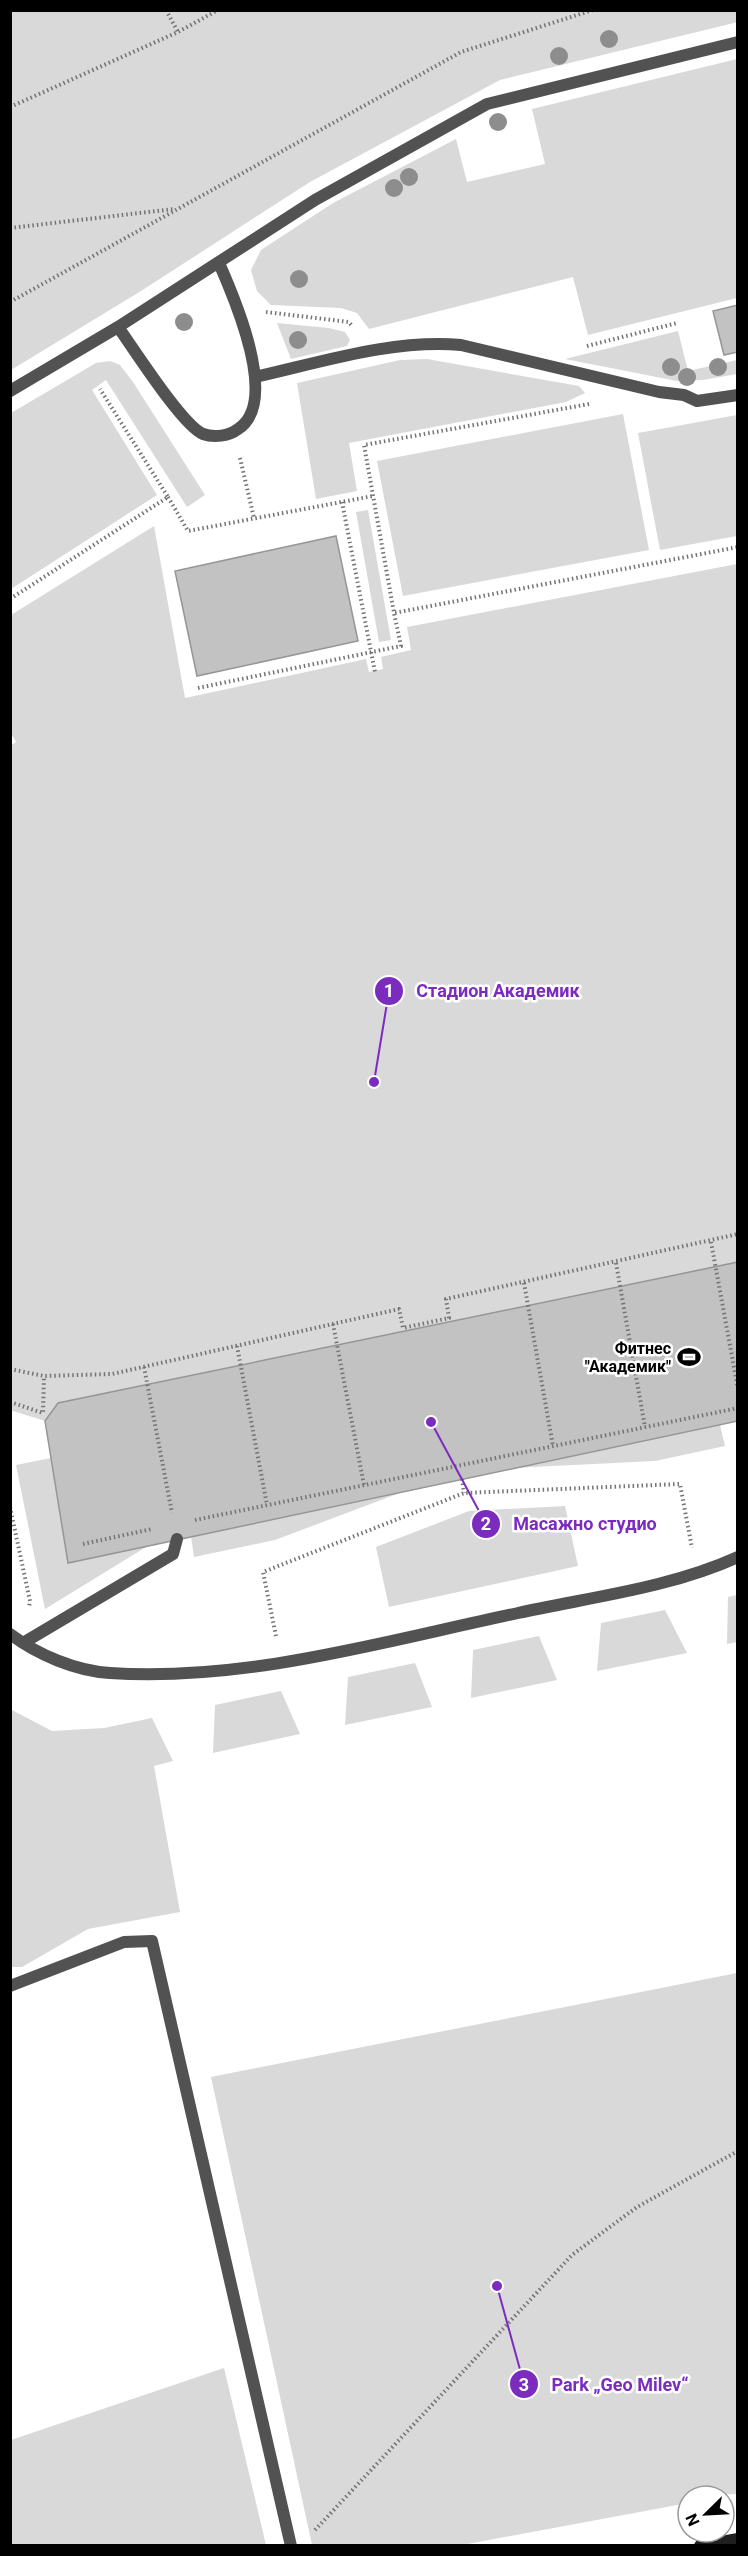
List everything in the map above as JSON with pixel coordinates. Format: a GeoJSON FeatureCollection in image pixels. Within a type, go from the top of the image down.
{"type":"FeatureCollection","features":[{"type":"Feature","properties":{"kind":"street"},"geometry":{"type":"LineString","coordinates":[[700,2546],[738,2539]]}},
{"type":"Feature","properties":{"kind":"lane"},"geometry":{"type":"LineString","coordinates":[[10,391],[118,327],[315,200],[487,104],[738,42]]}},
{"type":"Feature","properties":{"kind":"lane"},"geometry":{"type":"LineString","coordinates":[[118,327],[179,411],[202,433],[215,436],[234,432],[244,426],[255,402],[255,377],[240,310],[219,262]]}},
{"type":"Feature","properties":{"kind":"lane"},"geometry":{"type":"LineString","coordinates":[[255,377],[365,353],[429,342],[462,345],[659,392],[684,395],[697,401],[738,394]]}},
{"type":"Feature","properties":{"kind":"lane"},"geometry":{"type":"LineString","coordinates":[[23,1643],[173,1554],[177,1539]]}},
{"type":"Feature","properties":{"kind":"lane"},"geometry":{"type":"LineString","coordinates":[[10,1634],[64,1663],[108,1673],[178,1674],[281,1663],[666,1581],[738,1557]]}},
{"type":"Feature","properties":{"kind":"lane"},"geometry":{"type":"LineString","coordinates":[[10,1986],[124,1942],[152,1941],[291,2546]]}},
{"type":"Feature","properties":{"kind":"path"},"geometry":{"type":"LineString","coordinates":[[166,10],[178,32]]}},
{"type":"Feature","properties":{"kind":"path"},"geometry":{"type":"LineString","coordinates":[[10,107],[178,32],[218,10]]}},
{"type":"Feature","properties":{"kind":"path"},"geometry":{"type":"LineString","coordinates":[[10,302],[461,52],[593,10]]}},
{"type":"Feature","properties":{"kind":"path"},"geometry":{"type":"LineString","coordinates":[[10,228],[175,209]]}},
{"type":"Feature","properties":{"kind":"path"},"geometry":{"type":"LineString","coordinates":[[240,310],[349,322],[359,335],[365,353]]}},
{"type":"Feature","properties":{"kind":"path"},"geometry":{"type":"LineString","coordinates":[[585,346],[676,323]]}},
{"type":"Feature","properties":{"kind":"path"},"geometry":{"type":"LineString","coordinates":[[99,389],[188,531],[373,496]]}},
{"type":"Feature","properties":{"kind":"path"},"geometry":{"type":"LineString","coordinates":[[198,688],[400,646],[364,445],[591,404]]}},
{"type":"Feature","properties":{"kind":"path"},"geometry":{"type":"LineString","coordinates":[[234,432],[254,518]]}},
{"type":"Feature","properties":{"kind":"path"},"geometry":{"type":"LineString","coordinates":[[10,599],[168,497]]}},
{"type":"Feature","properties":{"kind":"path"},"geometry":{"type":"LineString","coordinates":[[342,502],[375,672]]}},
{"type":"Feature","properties":{"kind":"path"},"geometry":{"type":"LineString","coordinates":[[394,613],[738,548]]}},
{"type":"Feature","properties":{"kind":"path"},"geometry":{"type":"LineString","coordinates":[[10,1369],[45,1376],[112,1374],[399,1309],[404,1328],[450,1318],[446,1299],[711,1242],[738,1234]]}},
{"type":"Feature","properties":{"kind":"path"},"geometry":{"type":"LineString","coordinates":[[711,1242],[738,1389]]}},
{"type":"Feature","properties":{"kind":"path"},"geometry":{"type":"LineString","coordinates":[[616,1263],[645,1427]]}},
{"type":"Feature","properties":{"kind":"path"},"geometry":{"type":"LineString","coordinates":[[524,1283],[553,1446]]}},
{"type":"Feature","properties":{"kind":"path"},"geometry":{"type":"LineString","coordinates":[[333,1324],[364,1485]]}},
{"type":"Feature","properties":{"kind":"path"},"geometry":{"type":"LineString","coordinates":[[237,1346],[267,1505]]}},
{"type":"Feature","properties":{"kind":"path"},"geometry":{"type":"LineString","coordinates":[[144,1367],[174,1525]]}},
{"type":"Feature","properties":{"kind":"path"},"geometry":{"type":"LineString","coordinates":[[10,1402],[43,1413],[45,1376]]}},
{"type":"Feature","properties":{"kind":"path"},"geometry":{"type":"LineString","coordinates":[[185,1522],[738,1408]]}},
{"type":"Feature","properties":{"kind":"path"},"geometry":{"type":"LineString","coordinates":[[462,1479],[464,1493]]}},
{"type":"Feature","properties":{"kind":"path"},"geometry":{"type":"LineString","coordinates":[[281,1663],[262,1572],[464,1493],[680,1484],[697,1572]]}},
{"type":"Feature","properties":{"kind":"path"},"geometry":{"type":"LineString","coordinates":[[10,1507],[30,1601],[23,1643]]}},
{"type":"Feature","properties":{"kind":"path"},"geometry":{"type":"LineString","coordinates":[[83,1544],[162,1527]]}},
{"type":"Feature","properties":{"kind":"path"},"geometry":{"type":"LineString","coordinates":[[309,2537],[572,2255],[637,2207],[738,2151]]}},
{"type":"Feature","properties":{"kind":"shaded area"},"geometry":{"type":"Polygon","coordinates":[[[11,10],[737,10],[738,22],[500,80],[310,182],[141,291],[11,370],[11,10]]]}},
{"type":"Feature","properties":{"kind":"shaded area"},"geometry":{"type":"Polygon","coordinates":[[[737,59],[737,298],[588,335],[573,277],[369,329],[357,313],[341,308],[271,305],[257,291],[251,270],[261,250],[333,203],[456,139],[467,182],[545,164],[532,109],[737,59]]]}},
{"type":"Feature","properties":{"kind":"shaded area"},"geometry":{"type":"Polygon","coordinates":[[[277,323],[329,328],[345,332],[350,340],[347,346],[291,359],[277,323]]]}},
{"type":"Feature","properties":{"kind":"shaded area"},"geometry":{"type":"Polygon","coordinates":[[[678,331],[688,371],[737,360],[737,374],[703,380],[677,381],[565,359],[678,331]]]}},
{"type":"Feature","properties":{"kind":"shaded area"},"geometry":{"type":"Polygon","coordinates":[[[427,359],[579,386],[585,393],[566,402],[349,443],[357,491],[316,499],[297,383],[400,360],[427,359]]]}},
{"type":"Feature","properties":{"kind":"shaded area"},"geometry":{"type":"Polygon","coordinates":[[[110,361],[120,365],[133,382],[205,495],[187,507],[106,380],[92,390],[157,495],[11,589],[11,413],[96,363],[110,361]]]}},
{"type":"Feature","properties":{"kind":"shaded area"},"geometry":{"type":"Polygon","coordinates":[[[623,414],[649,550],[403,596],[377,461],[623,414]]]}},
{"type":"Feature","properties":{"kind":"shaded area"},"geometry":{"type":"Polygon","coordinates":[[[737,415],[737,536],[660,550],[638,433],[737,415]]]}},
{"type":"Feature","properties":{"kind":"shaded area"},"geometry":{"type":"Polygon","coordinates":[[[368,510],[391,640],[379,642],[356,512],[368,510]]]}},
{"type":"Feature","properties":{"kind":"shaded area"},"geometry":{"type":"Polygon","coordinates":[[[154,526],[185,698],[366,659],[369,672],[383,669],[381,657],[411,650],[407,627],[737,564],[738,1421],[720,1425],[725,1446],[655,1461],[512,1468],[405,1491],[275,1540],[194,1557],[191,1536],[151,1544],[45,1609],[16,1465],[51,1458],[45,1421],[10,1410],[10,746],[16,742],[11,733],[11,615],[154,526]]]}},
{"type":"Feature","properties":{"kind":"shaded area"},"geometry":{"type":"Polygon","coordinates":[[[565,1506],[578,1566],[389,1607],[376,1547],[469,1511],[565,1506]]]}},
{"type":"Feature","properties":{"kind":"shaded area"},"geometry":{"type":"Polygon","coordinates":[[[737,1595],[737,1642],[727,1644],[728,1597],[737,1595]]]}},
{"type":"Feature","properties":{"kind":"shaded area"},"geometry":{"type":"Polygon","coordinates":[[[665,1610],[687,1653],[597,1671],[601,1623],[665,1610]]]}},
{"type":"Feature","properties":{"kind":"shaded area"},"geometry":{"type":"Polygon","coordinates":[[[539,1636],[557,1680],[471,1698],[473,1650],[539,1636]]]}},
{"type":"Feature","properties":{"kind":"shaded area"},"geometry":{"type":"Polygon","coordinates":[[[415,1663],[432,1707],[345,1725],[348,1677],[415,1663]]]}},
{"type":"Feature","properties":{"kind":"shaded area"},"geometry":{"type":"Polygon","coordinates":[[[281,1691],[300,1734],[213,1753],[215,1705],[281,1691]]]}},
{"type":"Feature","properties":{"kind":"shaded area"},"geometry":{"type":"Polygon","coordinates":[[[10,1709],[52,1731],[104,1728],[152,1718],[173,1761],[154,1766],[180,1912],[88,1929],[22,1967],[11,1967],[10,1709]]]}},
{"type":"Feature","properties":{"kind":"shaded area"},"geometry":{"type":"Polygon","coordinates":[[[737,1973],[737,2494],[736,2484],[676,2484],[676,2505],[462,2545],[312,2545],[211,2077],[737,1973]]]}},
{"type":"Feature","properties":{"kind":"shaded area"},"geometry":{"type":"Polygon","coordinates":[[[224,2368],[266,2545],[11,2545],[11,2440],[224,2368]]]}},
{"type":"Feature","properties":{"kind":"building"},"geometry":{"type":"Polygon","coordinates":[[[738,305],[738,352],[724,355],[713,311],[738,305]]]}},
{"type":"Feature","properties":{"kind":"building"},"geometry":{"type":"Polygon","coordinates":[[[336,536],[358,641],[197,676],[175,571],[336,536]]]}},
{"type":"Feature","properties":{"kind":"building"},"geometry":{"type":"Polygon","coordinates":[[[738,1262],[738,1421],[68,1563],[45,1421],[58,1403],[738,1262]]]}},
{"type":"Feature","properties":{"kind":"place","name":"Стадион Академик"},"geometry":{"type":"Point","coordinates":[374,1082]}},
{"type":"Feature","properties":{"kind":"place","name":"Фитнес \"Академик\""},"geometry":{"type":"Point","coordinates":[689,1357]}},
{"type":"Feature","properties":{"kind":"place","name":"Масажно студио"},"geometry":{"type":"Point","coordinates":[431,1422]}},
{"type":"Feature","properties":{"kind":"place","name":"Park „Geo Milev“"},"geometry":{"type":"Point","coordinates":[497,2286]}}]}
